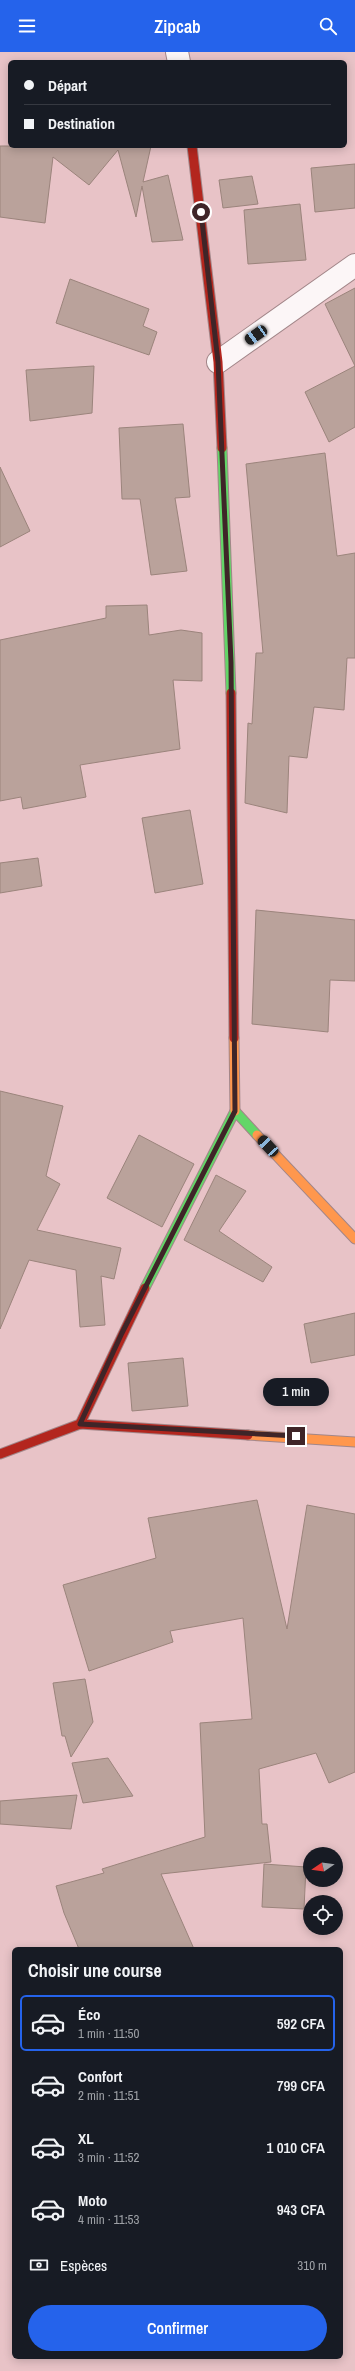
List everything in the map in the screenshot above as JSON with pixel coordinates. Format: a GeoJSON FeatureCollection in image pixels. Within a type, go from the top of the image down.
{"type":"FeatureCollection","features":[{"type":"Feature","properties":{"kind":"street"},"geometry":{"type":"LineString","coordinates":[[80,1424],[122,1333],[235,1111],[231,662],[218,362],[192,148]]}},
{"type":"Feature","properties":{"kind":"street"},"geometry":{"type":"LineString","coordinates":[[218,362],[355,265]]}},
{"type":"Feature","properties":{"kind":"street"},"geometry":{"type":"LineString","coordinates":[[235,1111],[355,1239]]}},
{"type":"Feature","properties":{"kind":"street"},"geometry":{"type":"LineString","coordinates":[[0,1454],[80,1424],[355,1442]]}},
{"type":"Feature","properties":{"kind":"building"},"geometry":{"type":"Polygon","coordinates":[[[0,146],[8,146],[8,148],[151,148],[143,182],[168,175],[183,240],[152,242],[142,186],[136,217],[118,150],[89,185],[53,157],[45,223],[0,217],[0,146]]]}},
{"type":"Feature","properties":{"kind":"building"},"geometry":{"type":"Polygon","coordinates":[[[355,164],[355,208],[315,212],[311,168],[355,164]]]}},
{"type":"Feature","properties":{"kind":"building"},"geometry":{"type":"Polygon","coordinates":[[[252,176],[258,204],[223,208],[219,180],[252,176]]]}},
{"type":"Feature","properties":{"kind":"building"},"geometry":{"type":"Polygon","coordinates":[[[300,204],[306,260],[248,264],[244,210],[300,204]]]}},
{"type":"Feature","properties":{"kind":"building"},"geometry":{"type":"Polygon","coordinates":[[[70,279],[149,309],[143,326],[157,332],[149,355],[56,323],[70,279]]]}},
{"type":"Feature","properties":{"kind":"building"},"geometry":{"type":"Polygon","coordinates":[[[355,288],[355,366],[325,304],[355,288]]]}},
{"type":"Feature","properties":{"kind":"building"},"geometry":{"type":"Polygon","coordinates":[[[94,366],[92,413],[30,421],[26,370],[94,366]]]}},
{"type":"Feature","properties":{"kind":"building"},"geometry":{"type":"Polygon","coordinates":[[[355,366],[355,427],[329,442],[305,392],[355,366]]]}},
{"type":"Feature","properties":{"kind":"building"},"geometry":{"type":"Polygon","coordinates":[[[183,424],[190,497],[175,498],[187,571],[151,575],[140,499],[122,499],[119,428],[183,424]]]}},
{"type":"Feature","properties":{"kind":"building"},"geometry":{"type":"Polygon","coordinates":[[[325,453],[337,556],[355,553],[355,658],[347,658],[344,710],[314,707],[307,758],[289,756],[287,813],[245,803],[248,723],[252,724],[256,653],[263,653],[246,464],[325,453]]]}},
{"type":"Feature","properties":{"kind":"building"},"geometry":{"type":"Polygon","coordinates":[[[0,467],[30,531],[0,547],[0,467]]]}},
{"type":"Feature","properties":{"kind":"building"},"geometry":{"type":"Polygon","coordinates":[[[147,605],[149,635],[181,630],[202,633],[202,681],[173,680],[180,749],[80,765],[86,797],[23,809],[21,797],[0,801],[0,640],[106,618],[106,606],[147,605]]]}},
{"type":"Feature","properties":{"kind":"building"},"geometry":{"type":"Polygon","coordinates":[[[190,810],[203,884],[155,893],[142,818],[190,810]]]}},
{"type":"Feature","properties":{"kind":"building"},"geometry":{"type":"Polygon","coordinates":[[[38,858],[42,886],[0,893],[0,863],[38,858]]]}},
{"type":"Feature","properties":{"kind":"building"},"geometry":{"type":"Polygon","coordinates":[[[256,910],[355,920],[355,981],[330,980],[328,1032],[252,1024],[256,910]]]}},
{"type":"Feature","properties":{"kind":"building"},"geometry":{"type":"Polygon","coordinates":[[[0,1091],[63,1106],[46,1176],[60,1184],[37,1230],[121,1248],[114,1279],[101,1276],[105,1325],[80,1327],[76,1270],[29,1260],[0,1329],[0,1091]]]}},
{"type":"Feature","properties":{"kind":"building"},"geometry":{"type":"Polygon","coordinates":[[[139,1135],[194,1164],[162,1227],[107,1198],[139,1135]]]}},
{"type":"Feature","properties":{"kind":"building"},"geometry":{"type":"Polygon","coordinates":[[[216,1175],[246,1191],[219,1231],[272,1267],[263,1282],[184,1240],[216,1175]]]}},
{"type":"Feature","properties":{"kind":"building"},"geometry":{"type":"Polygon","coordinates":[[[355,1313],[355,1355],[311,1363],[304,1324],[355,1313]]]}},
{"type":"Feature","properties":{"kind":"building"},"geometry":{"type":"Polygon","coordinates":[[[183,1358],[188,1406],[132,1411],[128,1363],[183,1358]]]}},
{"type":"Feature","properties":{"kind":"building"},"geometry":{"type":"Polygon","coordinates":[[[257,1500],[287,1629],[307,1505],[355,1514],[355,1772],[329,1783],[316,1753],[259,1769],[262,1824],[267,1824],[271,1862],[161,1874],[193,1947],[78,1947],[64,1913],[56,1886],[104,1873],[102,1869],[205,1837],[200,1723],[252,1719],[243,1618],[170,1631],[173,1642],[89,1671],[63,1585],[156,1558],[148,1518],[257,1500]]]}},
{"type":"Feature","properties":{"kind":"building"},"geometry":{"type":"Polygon","coordinates":[[[85,1679],[93,1722],[71,1757],[65,1736],[62,1736],[53,1683],[85,1679]]]}},
{"type":"Feature","properties":{"kind":"building"},"geometry":{"type":"Polygon","coordinates":[[[108,1758],[133,1796],[83,1803],[72,1763],[108,1758]]]}},
{"type":"Feature","properties":{"kind":"building"},"geometry":{"type":"Polygon","coordinates":[[[77,1795],[71,1829],[0,1824],[0,1801],[77,1795]]]}},
{"type":"Feature","properties":{"kind":"building"},"geometry":{"type":"Polygon","coordinates":[[[264,1864],[303,1867],[303,1887],[305,1887],[305,1895],[303,1895],[303,1909],[262,1907],[264,1864]]]}},
{"type":"Feature","properties":{"kind":"traffic: fast"},"geometry":{"type":"LineString","coordinates":[[222,448],[231,693]]}},
{"type":"Feature","properties":{"kind":"traffic: fast"},"geometry":{"type":"LineString","coordinates":[[145,1288],[235,1111],[257,1135]]}},
{"type":"Feature","properties":{"kind":"traffic: slow"},"geometry":{"type":"LineString","coordinates":[[234,1038],[235,1111]]}},
{"type":"Feature","properties":{"kind":"traffic: slow"},"geometry":{"type":"LineString","coordinates":[[257,1135],[355,1239]]}},
{"type":"Feature","properties":{"kind":"traffic: slow"},"geometry":{"type":"LineString","coordinates":[[248,1435],[355,1442]]}},
{"type":"Feature","properties":{"kind":"traffic: jam"},"geometry":{"type":"LineString","coordinates":[[192,148],[218,362],[222,448]]}},
{"type":"Feature","properties":{"kind":"traffic: jam"},"geometry":{"type":"LineString","coordinates":[[231,693],[234,1038]]}},
{"type":"Feature","properties":{"kind":"traffic: jam"},"geometry":{"type":"LineString","coordinates":[[80,1424],[145,1288]]}},
{"type":"Feature","properties":{"kind":"traffic: jam"},"geometry":{"type":"LineString","coordinates":[[0,1454],[80,1424],[248,1435]]}},
{"type":"Feature","properties":{"kind":"route"},"geometry":{"type":"LineString","coordinates":[[201,212],[218,362],[231,662],[234,779],[235,1111],[122,1333],[80,1424],[296,1436]]}}]}
